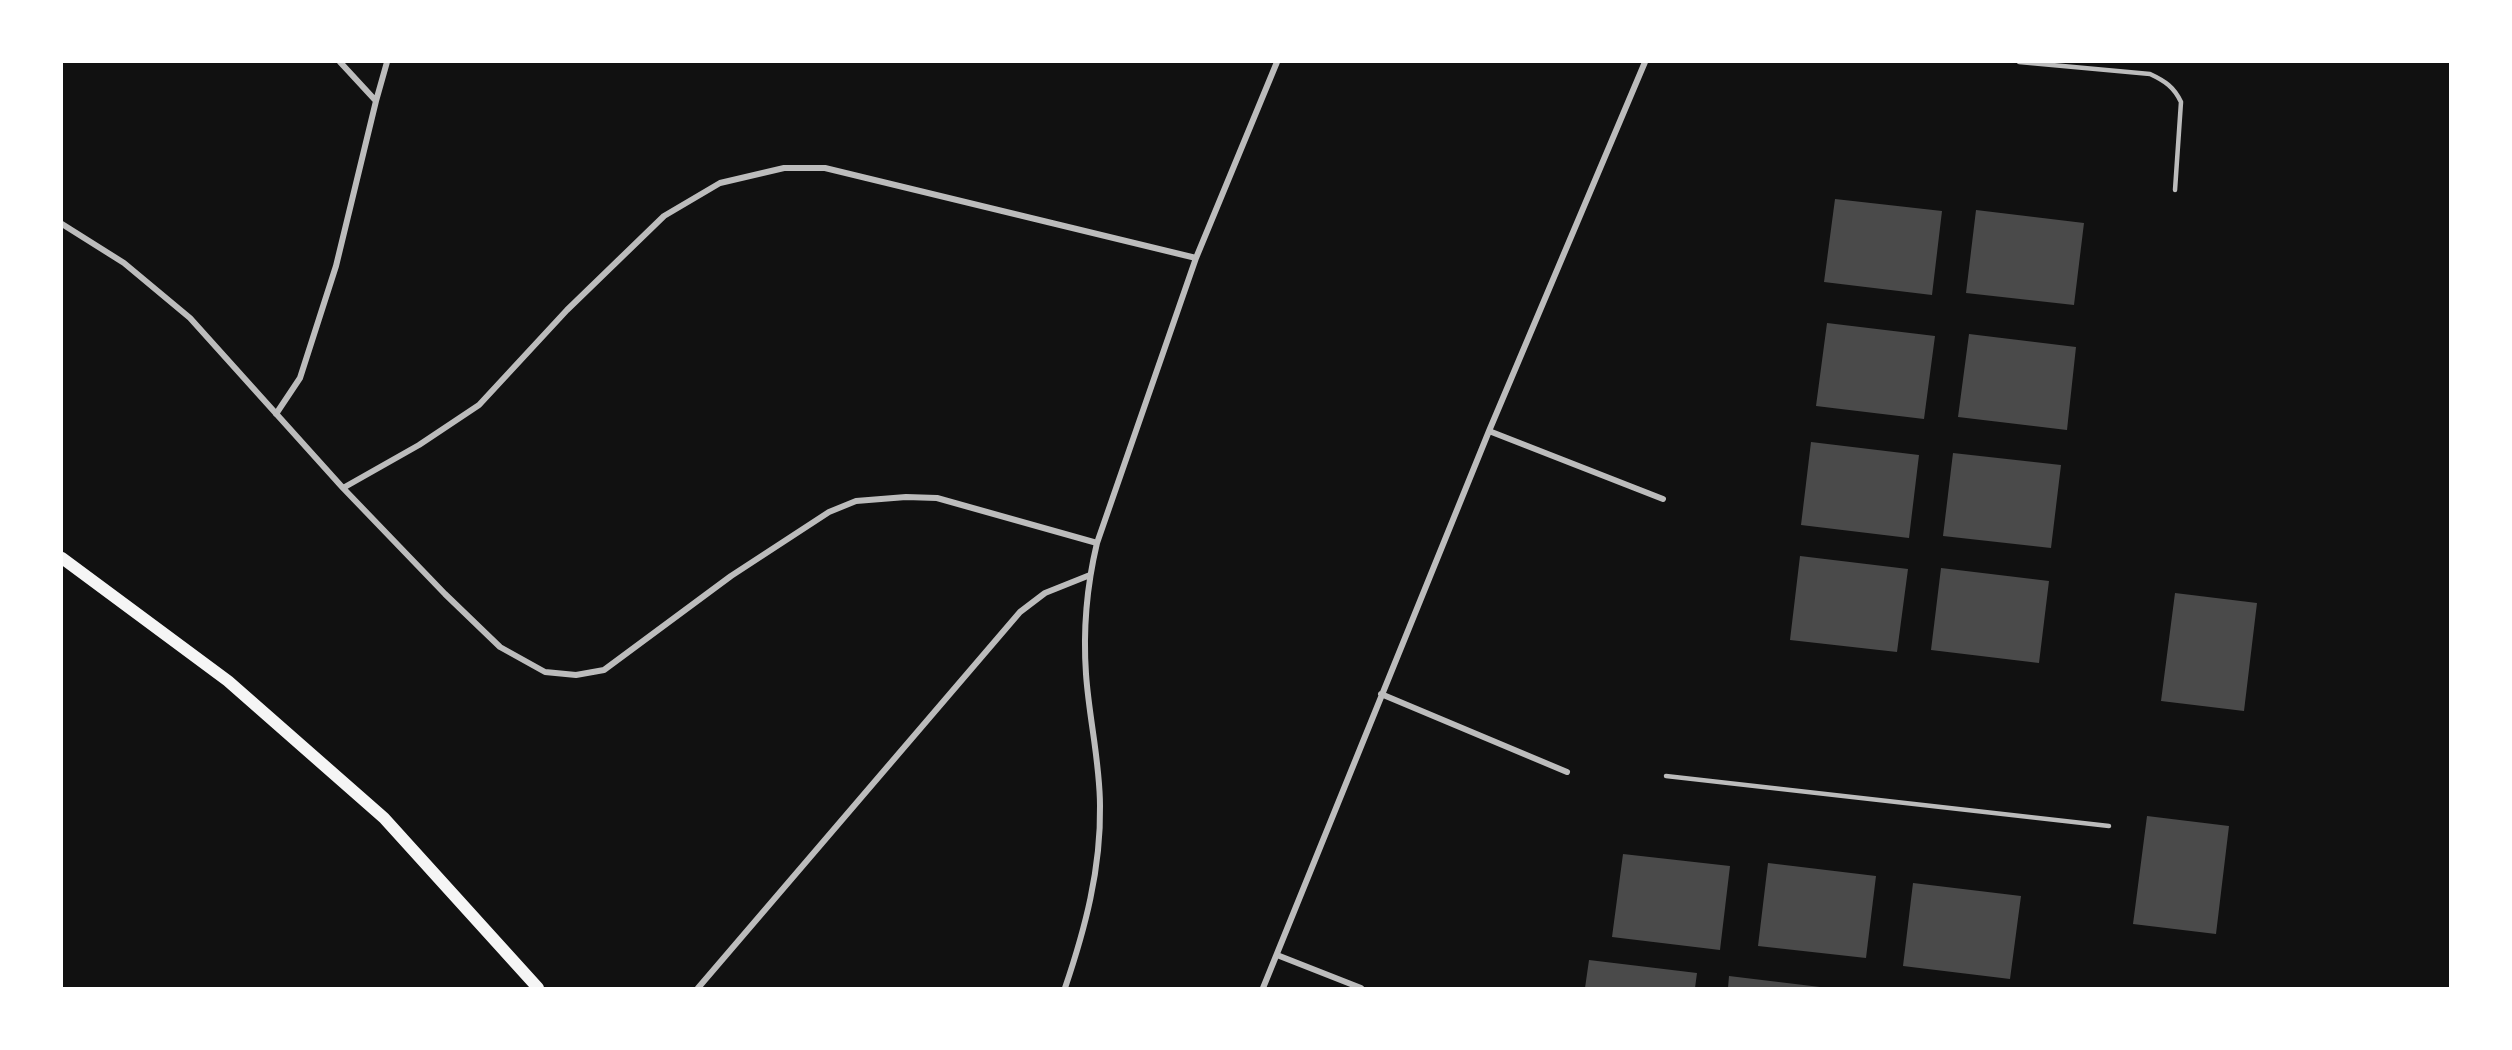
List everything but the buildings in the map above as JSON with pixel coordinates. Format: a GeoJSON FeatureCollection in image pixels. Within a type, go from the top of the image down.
{"type":"FeatureCollection","features":[{"type":"Feature","properties":{"kind":"main road"},"geometry":{"type":"LineString","coordinates":[[62,558],[228,681],[384,818],[538,988]]}},
{"type":"Feature","properties":{"kind":"street"},"geometry":{"type":"LineString","coordinates":[[340,62],[376,101]]}},
{"type":"Feature","properties":{"kind":"street"},"geometry":{"type":"LineString","coordinates":[[276,414],[300,378],[336,266],[387,62]]}},
{"type":"Feature","properties":{"kind":"street"},"geometry":{"type":"LineString","coordinates":[[1065,988],[1092,896],[1100,837],[1098,772],[1086,674],[1090,575],[1097,543],[1196,258],[1277,62]]}},
{"type":"Feature","properties":{"kind":"street"},"geometry":{"type":"LineString","coordinates":[[1263,988],[1489,431],[1645,62]]}},
{"type":"Feature","properties":{"kind":"street"},"geometry":{"type":"LineString","coordinates":[[343,488],[419,445],[479,405],[567,309],[664,216],[720,183],[784,168],[825,168],[1196,258]]}},
{"type":"Feature","properties":{"kind":"street"},"geometry":{"type":"LineString","coordinates":[[62,224],[124,263],[190,318],[343,488],[445,594],[500,647],[545,672],[576,675],[604,670],[731,576],[830,512],[856,501],[906,497],[937,498],[1097,543]]}},
{"type":"Feature","properties":{"kind":"street"},"geometry":{"type":"LineString","coordinates":[[1489,431],[1663,499]]}},
{"type":"Feature","properties":{"kind":"street"},"geometry":{"type":"LineString","coordinates":[[698,988],[1020,612],[1045,593],[1090,575]]}},
{"type":"Feature","properties":{"kind":"street"},"geometry":{"type":"LineString","coordinates":[[1381,694],[1567,772]]}},
{"type":"Feature","properties":{"kind":"street"},"geometry":{"type":"LineString","coordinates":[[1277,955],[1361,988]]}},
{"type":"Feature","properties":{"kind":"lane"},"geometry":{"type":"LineString","coordinates":[[2019,62],[2141,73],[2165,81],[2176,91],[2181,102],[2175,190]]}},
{"type":"Feature","properties":{"kind":"lane"},"geometry":{"type":"LineString","coordinates":[[1666,776],[2109,826]]}}]}
